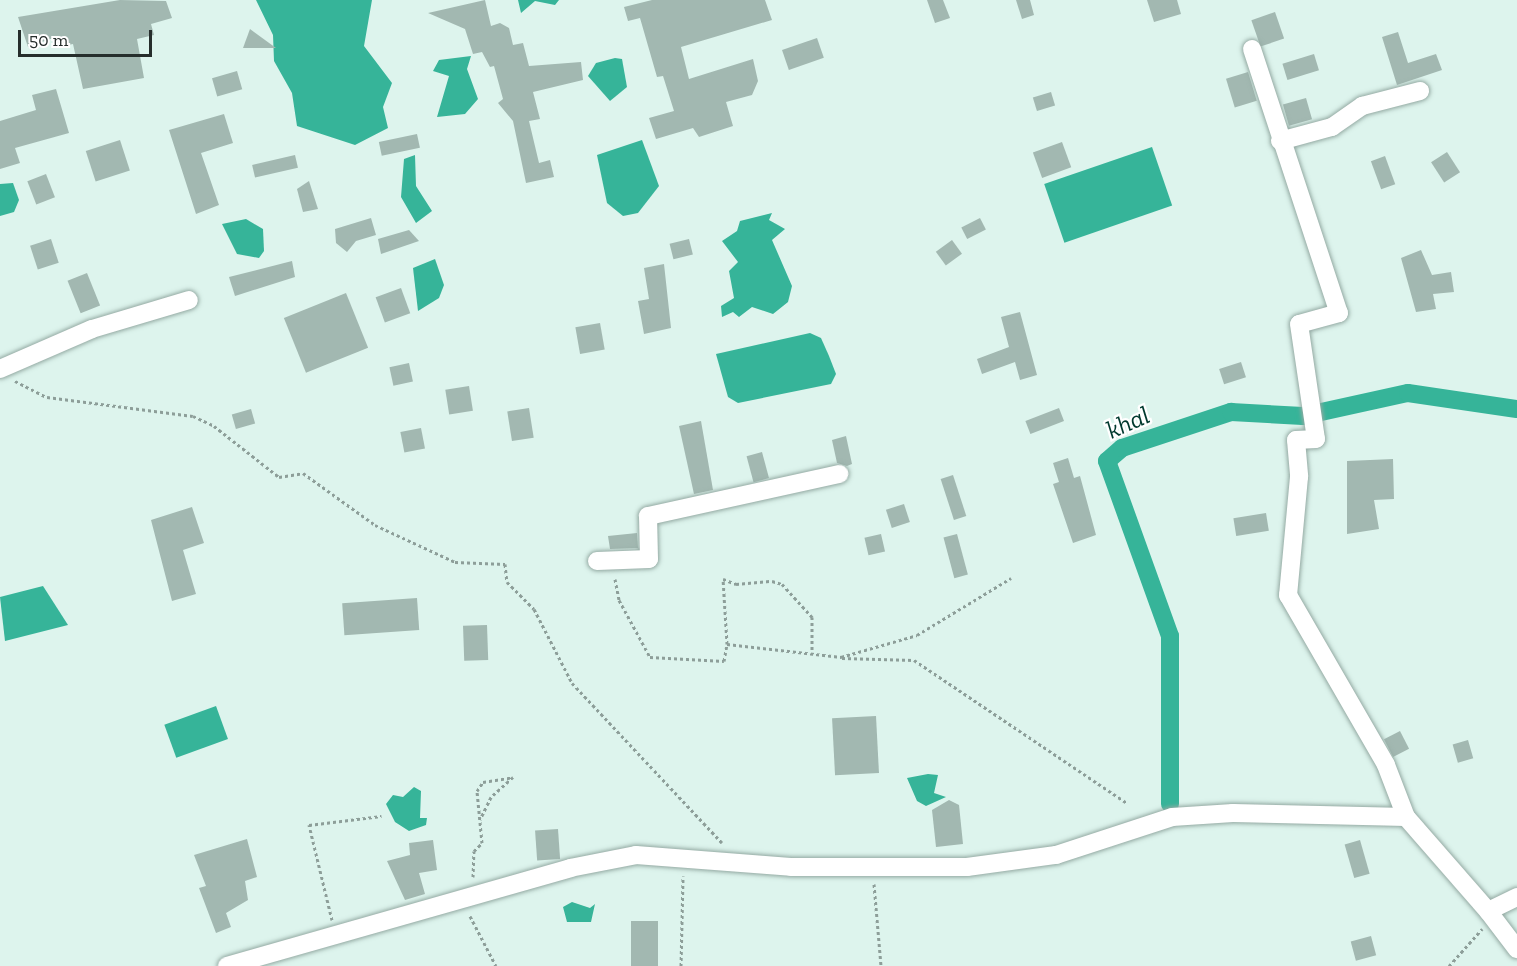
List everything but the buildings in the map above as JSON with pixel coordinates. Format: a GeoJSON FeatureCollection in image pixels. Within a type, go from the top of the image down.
{"type":"FeatureCollection","features":[{"type":"Feature","properties":{"kind":"street"},"geometry":{"type":"LineString","coordinates":[[1252,50],[1280,141],[1339,313],[1299,324],[1316,439],[1296,441],[1299,477],[1288,595],[1386,765],[1407,817],[1490,913],[1517,950]]}},
{"type":"Feature","properties":{"kind":"street"},"geometry":{"type":"LineString","coordinates":[[1280,141],[1332,126],[1362,106],[1420,91]]}},
{"type":"Feature","properties":{"kind":"street"},"geometry":{"type":"LineString","coordinates":[[5,374],[92,328],[189,300]]}},
{"type":"Feature","properties":{"kind":"street"},"geometry":{"type":"LineString","coordinates":[[605,562],[649,559],[648,516],[839,474]]}},
{"type":"Feature","properties":{"kind":"street"},"geometry":{"type":"LineString","coordinates":[[227,966],[335,933],[570,868],[636,855],[749,864],[968,867],[1056,855],[1172,817],[1407,817]]}},
{"type":"Feature","properties":{"kind":"street"},"geometry":{"type":"LineString","coordinates":[[1490,913],[1517,897]]}},
{"type":"Feature","properties":{"kind":"path"},"geometry":{"type":"LineString","coordinates":[[5,374],[47,397],[193,417],[214,426],[279,477],[303,473],[375,525],[455,562],[505,564],[507,582],[534,609],[572,683],[597,715],[716,838],[749,864]]}},
{"type":"Feature","properties":{"kind":"path"},"geometry":{"type":"LineString","coordinates":[[605,562],[619,600],[650,657],[724,661],[727,644],[723,579],[736,584],[772,581],[782,584],[812,617],[812,654]]}},
{"type":"Feature","properties":{"kind":"path"},"geometry":{"type":"LineString","coordinates":[[841,657],[917,634],[1011,578]]}},
{"type":"Feature","properties":{"kind":"path"},"geometry":{"type":"LineString","coordinates":[[727,644],[841,657],[914,660],[1127,803]]}},
{"type":"Feature","properties":{"kind":"path"},"geometry":{"type":"LineString","coordinates":[[513,777],[491,797],[480,820],[477,791],[483,782],[513,777]]}},
{"type":"Feature","properties":{"kind":"path"},"geometry":{"type":"LineString","coordinates":[[335,933],[309,825],[381,816]]}},
{"type":"Feature","properties":{"kind":"path"},"geometry":{"type":"LineString","coordinates":[[681,966],[683,859]]}},
{"type":"Feature","properties":{"kind":"path"},"geometry":{"type":"LineString","coordinates":[[873,866],[881,966]]}},
{"type":"Feature","properties":{"kind":"path"},"geometry":{"type":"LineString","coordinates":[[1449,966],[1490,913]]}},
{"type":"Feature","properties":{"kind":"shaded area"},"geometry":{"type":"Polygon","coordinates":[[[256,0],[372,0],[364,46],[392,83],[383,107],[388,128],[355,145],[297,126],[292,93],[274,61],[273,35],[256,0]]]}},
{"type":"Feature","properties":{"kind":"shaded area"},"geometry":{"type":"Polygon","coordinates":[[[518,0],[559,0],[555,5],[535,1],[521,13],[518,0]]]}},
{"type":"Feature","properties":{"kind":"shaded area"},"geometry":{"type":"Polygon","coordinates":[[[471,56],[467,69],[478,99],[465,114],[437,117],[449,76],[433,71],[439,60],[471,56]]]}},
{"type":"Feature","properties":{"kind":"shaded area"},"geometry":{"type":"Polygon","coordinates":[[[615,58],[622,59],[627,87],[610,101],[588,76],[596,63],[615,58]]]}},
{"type":"Feature","properties":{"kind":"shaded area"},"geometry":{"type":"Polygon","coordinates":[[[642,140],[659,186],[638,213],[623,216],[607,203],[597,155],[642,140]]]}},
{"type":"Feature","properties":{"kind":"shaded area"},"geometry":{"type":"Polygon","coordinates":[[[1152,147],[1172,206],[1064,243],[1044,184],[1152,147]]]}},
{"type":"Feature","properties":{"kind":"shaded area"},"geometry":{"type":"Polygon","coordinates":[[[415,155],[416,186],[432,211],[416,223],[401,197],[404,159],[415,155]]]}},
{"type":"Feature","properties":{"kind":"shaded area"},"geometry":{"type":"Polygon","coordinates":[[[13,183],[19,200],[14,212],[0,216],[0,184],[13,183]]]}},
{"type":"Feature","properties":{"kind":"shaded area"},"geometry":{"type":"Polygon","coordinates":[[[772,213],[769,220],[785,229],[772,240],[792,286],[788,302],[773,314],[752,307],[739,317],[733,312],[722,317],[721,306],[734,298],[729,271],[738,262],[722,241],[737,231],[740,221],[772,213]]]}},
{"type":"Feature","properties":{"kind":"shaded area"},"geometry":{"type":"Polygon","coordinates":[[[246,219],[263,229],[264,251],[259,258],[237,254],[222,224],[246,219]]]}},
{"type":"Feature","properties":{"kind":"shaded area"},"geometry":{"type":"Polygon","coordinates":[[[435,259],[444,285],[439,298],[418,311],[413,268],[435,259]]]}},
{"type":"Feature","properties":{"kind":"shaded area"},"geometry":{"type":"Polygon","coordinates":[[[810,333],[821,338],[829,356],[836,374],[831,384],[738,403],[728,397],[716,354],[810,333]]]}},
{"type":"Feature","properties":{"kind":"shaded area"},"geometry":{"type":"Polygon","coordinates":[[[43,586],[68,625],[5,641],[0,597],[43,586]]]}},
{"type":"Feature","properties":{"kind":"shaded area"},"geometry":{"type":"Polygon","coordinates":[[[216,706],[228,739],[176,758],[164,725],[216,706]]]}},
{"type":"Feature","properties":{"kind":"shaded area"},"geometry":{"type":"Polygon","coordinates":[[[928,774],[938,775],[934,793],[946,797],[926,806],[917,801],[907,778],[928,774]]]}},
{"type":"Feature","properties":{"kind":"shaded area"},"geometry":{"type":"Polygon","coordinates":[[[414,787],[421,791],[420,818],[427,818],[426,825],[409,831],[395,822],[386,804],[393,795],[403,797],[414,787]]]}},
{"type":"Feature","properties":{"kind":"shaded area"},"geometry":{"type":"Polygon","coordinates":[[[572,902],[590,908],[595,904],[591,922],[567,922],[563,907],[572,902]]]}},
{"type":"Feature","properties":{"kind":"waterway","name":"khal"},"geometry":{"type":"LineString","coordinates":[[1170,804],[1170,636],[1107,461],[1122,448],[1231,412],[1303,416],[1408,393],[1517,409]]}}]}
